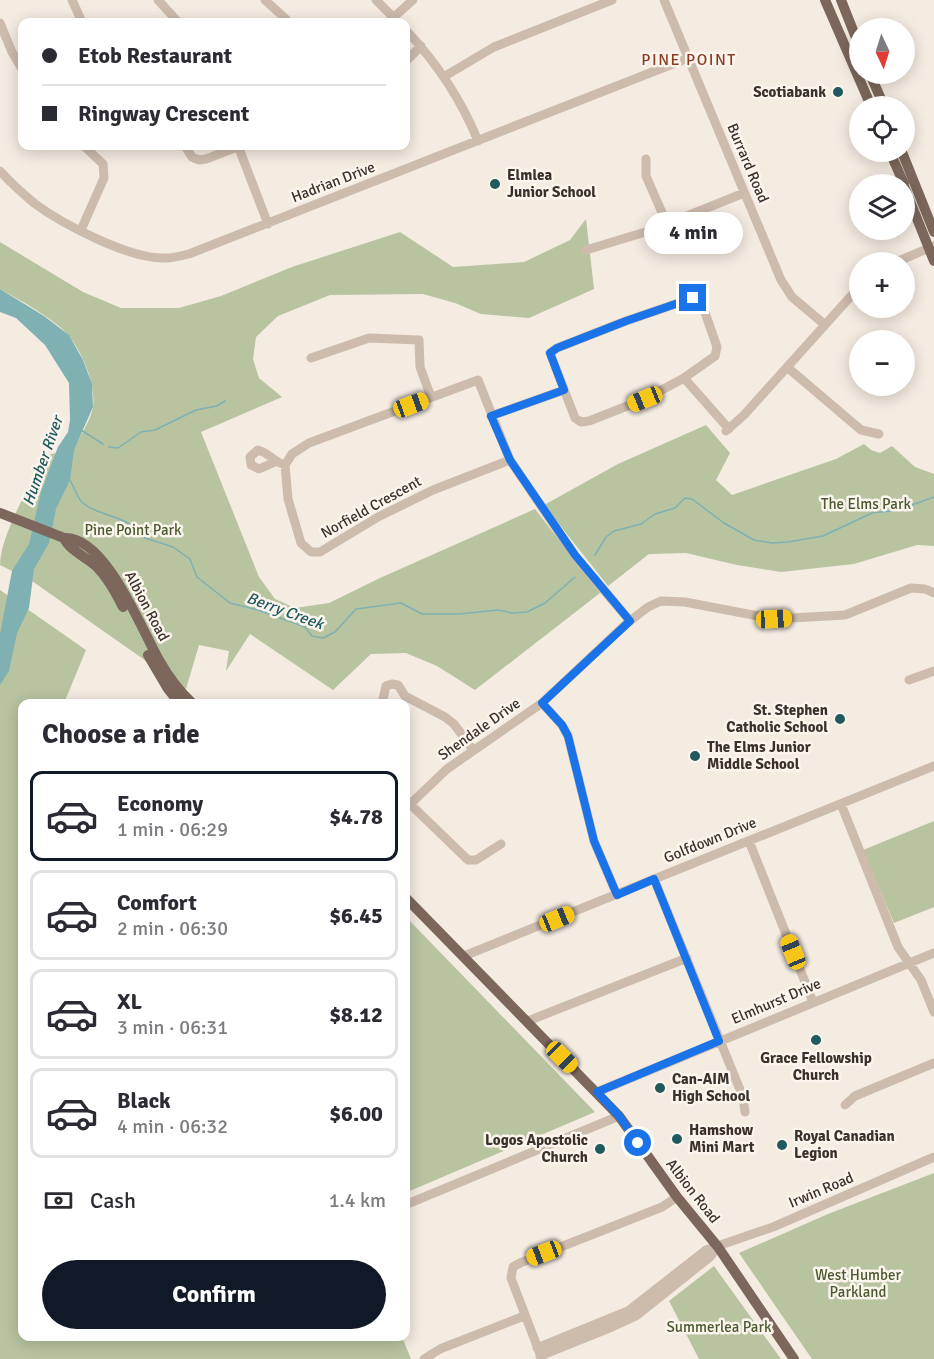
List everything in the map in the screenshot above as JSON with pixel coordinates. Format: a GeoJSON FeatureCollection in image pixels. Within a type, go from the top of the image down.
{"type":"FeatureCollection","features":[{"type":"Feature","properties":{"kind":"main road"},"geometry":{"type":"LineString","coordinates":[[825,0],[867,96]]}},
{"type":"Feature","properties":{"kind":"main road"},"geometry":{"type":"LineString","coordinates":[[841,0],[849,20]]}},
{"type":"Feature","properties":{"kind":"main road"},"geometry":{"type":"LineString","coordinates":[[906,162],[934,232]]}},
{"type":"Feature","properties":{"kind":"main road"},"geometry":{"type":"LineString","coordinates":[[915,210],[931,247],[934,261]]}},
{"type":"Feature","properties":{"kind":"main road","name":"Albion Road"},"geometry":{"type":"LineString","coordinates":[[0,513],[64,538],[71,538],[90,549],[115,577],[167,674],[189,699]]}},
{"type":"Feature","properties":{"kind":"main road","name":"Albion Road"},"geometry":{"type":"LineString","coordinates":[[64,538],[67,545],[82,555],[111,584],[156,670],[176,699]]}},
{"type":"Feature","properties":{"kind":"main road","name":"Albion Road"},"geometry":{"type":"LineString","coordinates":[[410,902],[619,1116],[677,1197],[718,1247],[794,1359]]}},
{"type":"Feature","properties":{"kind":"street"},"geometry":{"type":"LineString","coordinates":[[72,0],[80,18]]}},
{"type":"Feature","properties":{"kind":"street"},"geometry":{"type":"LineString","coordinates":[[158,0],[174,18]]}},
{"type":"Feature","properties":{"kind":"street"},"geometry":{"type":"LineString","coordinates":[[265,0],[285,18]]}},
{"type":"Feature","properties":{"kind":"street"},"geometry":{"type":"LineString","coordinates":[[376,0],[394,18]]}},
{"type":"Feature","properties":{"kind":"street"},"geometry":{"type":"LineString","coordinates":[[398,18],[413,0]]}},
{"type":"Feature","properties":{"kind":"street"},"geometry":{"type":"LineString","coordinates":[[445,76],[494,46],[612,0]]}},
{"type":"Feature","properties":{"kind":"street","name":"Burrard Road"},"geometry":{"type":"LineString","coordinates":[[664,0],[781,280],[792,297],[824,324]]}},
{"type":"Feature","properties":{"kind":"street"},"geometry":{"type":"LineString","coordinates":[[0,23],[18,62]]}},
{"type":"Feature","properties":{"kind":"street"},"geometry":{"type":"LineString","coordinates":[[410,34],[445,76],[470,121],[478,141]]}},
{"type":"Feature","properties":{"kind":"street"},"geometry":{"type":"LineString","coordinates":[[410,57],[421,46]]}},
{"type":"Feature","properties":{"kind":"street","name":"Hadrian Drive"},"geometry":{"type":"LineString","coordinates":[[0,171],[35,204],[110,245],[141,255],[164,258],[189,254],[688,58]]}},
{"type":"Feature","properties":{"kind":"street"},"geometry":{"type":"LineString","coordinates":[[81,230],[104,178],[102,164],[88,150]]}},
{"type":"Feature","properties":{"kind":"street"},"geometry":{"type":"LineString","coordinates":[[188,150],[192,157],[199,160],[229,150]]}},
{"type":"Feature","properties":{"kind":"street"},"geometry":{"type":"LineString","coordinates":[[240,150],[268,224]]}},
{"type":"Feature","properties":{"kind":"street"},"geometry":{"type":"LineString","coordinates":[[646,159],[646,176],[667,224]]}},
{"type":"Feature","properties":{"kind":"street"},"geometry":{"type":"LineString","coordinates":[[586,250],[667,224],[744,193]]}},
{"type":"Feature","properties":{"kind":"street"},"geometry":{"type":"LineString","coordinates":[[915,254],[931,247]]}},
{"type":"Feature","properties":{"kind":"street"},"geometry":{"type":"LineString","coordinates":[[693,298],[701,301],[717,347],[715,356],[684,378],[645,399],[590,421],[581,422],[575,418],[564,390],[550,353],[557,348],[617,324],[693,298]]}},
{"type":"Feature","properties":{"kind":"street"},"geometry":{"type":"LineString","coordinates":[[684,378],[728,430],[849,298]]}},
{"type":"Feature","properties":{"kind":"street"},"geometry":{"type":"LineString","coordinates":[[310,358],[369,338],[419,340],[420,367],[431,398]]}},
{"type":"Feature","properties":{"kind":"street"},"geometry":{"type":"LineString","coordinates":[[787,368],[861,430],[879,434]]}},
{"type":"Feature","properties":{"kind":"street"},"geometry":{"type":"LineString","coordinates":[[275,462],[285,465],[292,454],[309,443],[478,380],[510,460],[575,555],[630,621]]}},
{"type":"Feature","properties":{"kind":"street"},"geometry":{"type":"LineString","coordinates":[[491,416],[564,390]]}},
{"type":"Feature","properties":{"kind":"street","name":"Norfield Crescent"},"geometry":{"type":"LineString","coordinates":[[285,465],[288,499],[302,543],[312,552],[320,552],[378,517],[433,490],[510,460]]}},
{"type":"Feature","properties":{"kind":"street","name":"Shendale Drive"},"geometry":{"type":"LineString","coordinates":[[410,805],[447,769],[542,703],[630,621],[648,607],[661,601],[685,602],[774,619],[845,615],[911,588],[934,592]]}},
{"type":"Feature","properties":{"kind":"street"},"geometry":{"type":"LineString","coordinates":[[909,680],[934,671]]}},
{"type":"Feature","properties":{"kind":"street"},"geometry":{"type":"LineString","coordinates":[[383,699],[386,686],[392,684],[403,690],[402,699]]}},
{"type":"Feature","properties":{"kind":"street"},"geometry":{"type":"LineString","coordinates":[[410,703],[445,717],[454,724],[473,750]]}},
{"type":"Feature","properties":{"kind":"street"},"geometry":{"type":"LineString","coordinates":[[542,703],[562,725],[568,736],[594,841],[617,895]]}},
{"type":"Feature","properties":{"kind":"street","name":"Golfdown Drive"},"geometry":{"type":"LineString","coordinates":[[464,956],[934,766]]}},
{"type":"Feature","properties":{"kind":"street"},"geometry":{"type":"LineString","coordinates":[[841,804],[898,947],[921,980],[934,1012]]}},
{"type":"Feature","properties":{"kind":"street"},"geometry":{"type":"LineString","coordinates":[[410,809],[468,860],[476,860],[501,844]]}},
{"type":"Feature","properties":{"kind":"street"},"geometry":{"type":"LineString","coordinates":[[749,842],[813,1002]]}},
{"type":"Feature","properties":{"kind":"street"},"geometry":{"type":"LineString","coordinates":[[654,879],[743,1097],[745,1112]]}},
{"type":"Feature","properties":{"kind":"street","name":"Elmhurst Drive"},"geometry":{"type":"LineString","coordinates":[[597,1092],[934,953]]}},
{"type":"Feature","properties":{"kind":"street"},"geometry":{"type":"LineString","coordinates":[[528,1021],[687,958]]}},
{"type":"Feature","properties":{"kind":"street"},"geometry":{"type":"LineString","coordinates":[[845,1105],[855,1096],[934,1063]]}},
{"type":"Feature","properties":{"kind":"street"},"geometry":{"type":"LineString","coordinates":[[410,1203],[619,1116]]}},
{"type":"Feature","properties":{"kind":"street","name":"Irwin Road"},"geometry":{"type":"LineString","coordinates":[[540,1354],[628,1311],[706,1250],[773,1227],[934,1157]]}},
{"type":"Feature","properties":{"kind":"street"},"geometry":{"type":"LineString","coordinates":[[540,1354],[511,1278],[513,1267],[662,1207],[677,1197]]}},
{"type":"Feature","properties":{"kind":"street"},"geometry":{"type":"LineString","coordinates":[[424,1359],[440,1349],[524,1316]]}},
{"type":"Feature","properties":{"kind":"green space","name":"Pine Point Park"},"geometry":{"type":"Polygon","coordinates":[[[586,219],[594,289],[529,318],[481,314],[455,303],[423,294],[330,295],[278,316],[256,337],[253,359],[259,378],[282,397],[201,432],[259,577],[275,599],[295,608],[329,603],[535,509],[600,593],[475,690],[437,666],[406,653],[371,654],[333,690],[250,634],[226,671],[229,651],[199,645],[186,689],[32,581],[0,565],[5,539],[34,478],[48,455],[74,449],[90,418],[93,398],[88,370],[70,337],[47,317],[0,289],[0,242],[83,292],[121,308],[179,308],[221,296],[292,267],[400,232],[453,267],[524,262],[570,240],[586,219]]]}},
{"type":"Feature","properties":{"kind":"green space","name":"The Elms Park"},"geometry":{"type":"Polygon","coordinates":[[[706,425],[730,453],[716,480],[732,495],[836,459],[864,444],[880,453],[892,446],[915,467],[934,474],[934,546],[917,545],[854,564],[781,572],[686,553],[649,554],[608,586],[544,505],[618,464],[706,425]]]}},
{"type":"Feature","properties":{"kind":"green space"},"geometry":{"type":"Polygon","coordinates":[[[0,590],[86,650],[66,699],[18,699],[18,1341],[404,1341],[411,1359],[0,1359],[0,590]]]}},
{"type":"Feature","properties":{"kind":"green space"},"geometry":{"type":"Polygon","coordinates":[[[934,821],[934,907],[894,923],[863,850],[934,821]]]}},
{"type":"Feature","properties":{"kind":"green space"},"geometry":{"type":"Polygon","coordinates":[[[410,921],[595,1112],[410,1191],[410,921]]]}},
{"type":"Feature","properties":{"kind":"green space","name":"West Humber Parkland"},"geometry":{"type":"Polygon","coordinates":[[[934,1173],[934,1359],[812,1359],[739,1253],[828,1214],[934,1173]]]}},
{"type":"Feature","properties":{"kind":"green space","name":"Summerlea Park"},"geometry":{"type":"Polygon","coordinates":[[[714,1266],[781,1359],[699,1359],[669,1301],[714,1266]]]}},
{"type":"Feature","properties":{"kind":"water"},"geometry":{"type":"Polygon","coordinates":[[[0,289],[44,316],[69,335],[83,360],[92,384],[93,407],[74,450],[70,480],[56,509],[49,543],[34,569],[29,608],[17,633],[9,671],[0,685],[0,634],[12,571],[29,544],[41,492],[58,447],[68,432],[70,420],[69,383],[45,345],[16,318],[0,312],[0,289]]]}},
{"type":"Feature","properties":{"kind":"waterway"},"geometry":{"type":"LineString","coordinates":[[109,447],[118,448],[141,432],[155,430],[196,410],[217,406],[225,401]]}},
{"type":"Feature","properties":{"kind":"waterway"},"geometry":{"type":"LineString","coordinates":[[81,430],[103,444]]}},
{"type":"Feature","properties":{"kind":"waterway","name":"Berry Creek"},"geometry":{"type":"LineString","coordinates":[[70,480],[82,502],[91,509],[123,521],[137,530],[142,537],[173,547],[190,559],[197,577],[230,603],[258,610],[305,627],[312,636],[323,638],[335,632],[356,609],[401,603],[422,614],[459,614],[498,610],[512,613],[527,612],[545,603],[575,577]]}},
{"type":"Feature","properties":{"kind":"waterway","name":"Berry Creek"},"geometry":{"type":"LineString","coordinates":[[595,555],[606,537],[614,531],[641,524],[655,514],[675,508],[685,498],[692,499],[724,523],[754,540],[772,543],[823,536],[872,513],[898,510],[934,497]]}},
{"type":"Feature","properties":{"kind":"place","name":"Scotiabank"},"geometry":{"type":"Point","coordinates":[838,92]}},
{"type":"Feature","properties":{"kind":"place","name":"Elmlea Junior School"},"geometry":{"type":"Point","coordinates":[495,184]}},
{"type":"Feature","properties":{"kind":"place","name":"St. Stephen Catholic School"},"geometry":{"type":"Point","coordinates":[840,719]}},
{"type":"Feature","properties":{"kind":"place","name":"The Elms Junior Middle School"},"geometry":{"type":"Point","coordinates":[695,756]}},
{"type":"Feature","properties":{"kind":"place","name":"Grace Fellowship Church"},"geometry":{"type":"Point","coordinates":[816,1040]}},
{"type":"Feature","properties":{"kind":"place","name":"Can-AIM High School"},"geometry":{"type":"Point","coordinates":[660,1088]}},
{"type":"Feature","properties":{"kind":"place","name":"Hamshow Mini Mart"},"geometry":{"type":"Point","coordinates":[677,1139]}},
{"type":"Feature","properties":{"kind":"place","name":"Royal Canadian Legion"},"geometry":{"type":"Point","coordinates":[782,1145]}},
{"type":"Feature","properties":{"kind":"place","name":"Logos Apostolic Church"},"geometry":{"type":"Point","coordinates":[600,1149]}},
{"type":"Feature","properties":{"kind":"district","name":"PINE POINT"},"geometry":{"type":"Point","coordinates":[689,60]}},
{"type":"Feature","properties":{"kind":"route"},"geometry":{"type":"LineString","coordinates":[[638,1143],[619,1116],[597,1092],[719,1041],[654,879],[617,895],[594,841],[568,736],[562,725],[542,703],[630,621],[575,555],[510,460],[491,416],[564,390],[550,353],[557,348],[693,298]]}},
{"type":"Feature","properties":{"kind":"water label","name":"Humber River"},"geometry":{"type":"Point","coordinates":[43,461]}}]}
